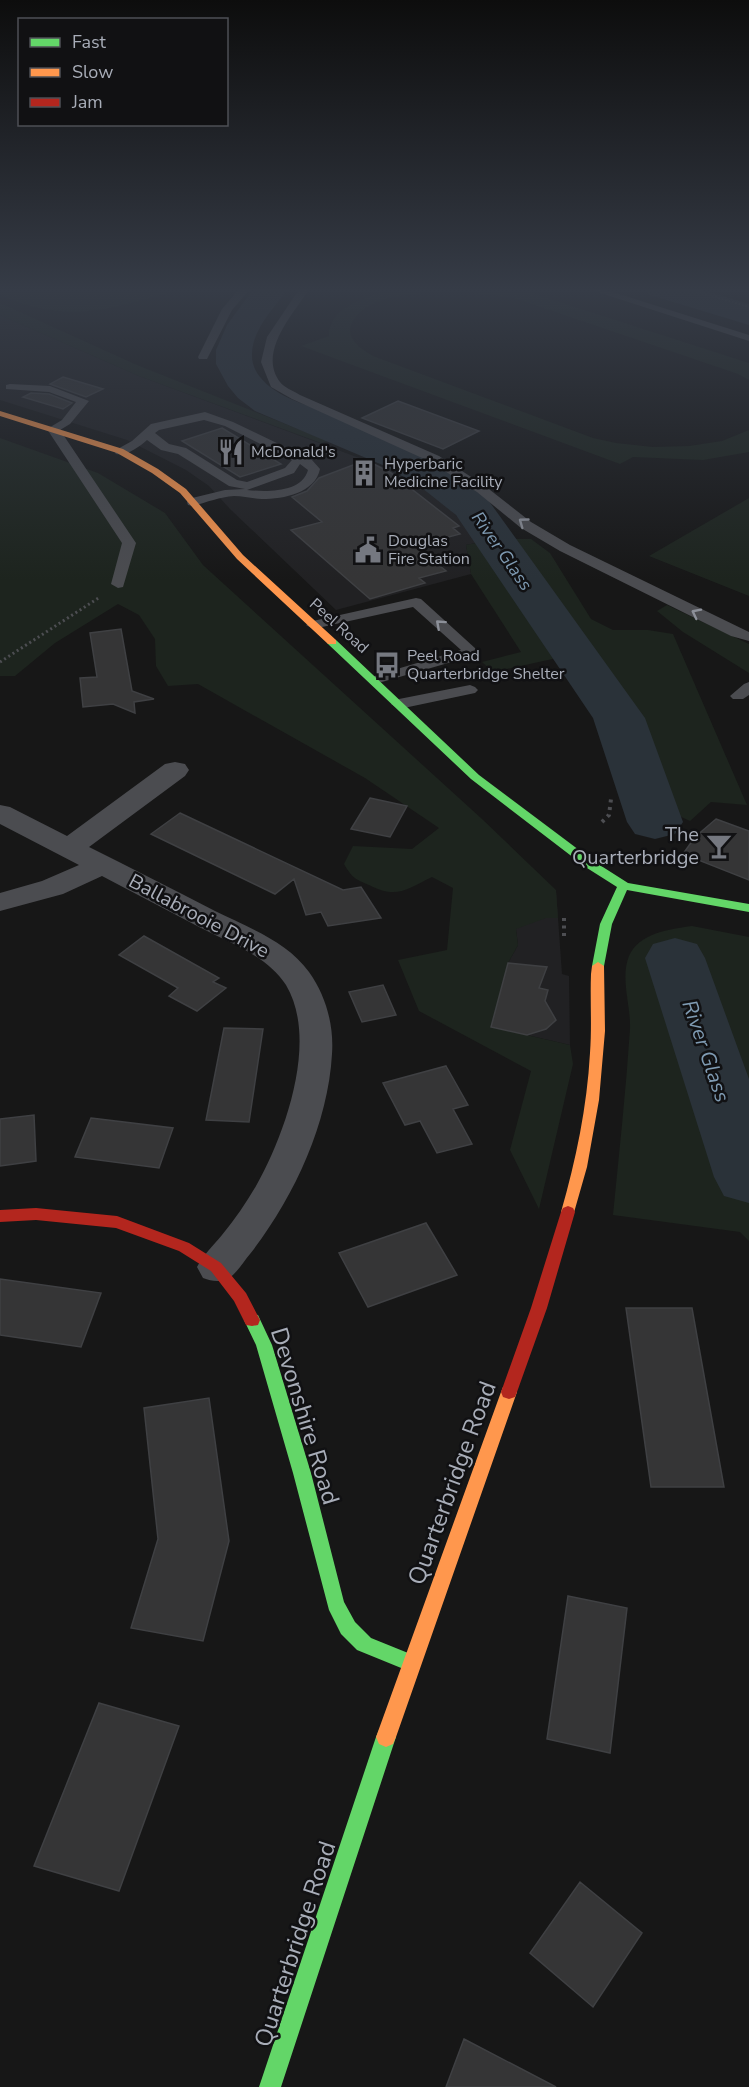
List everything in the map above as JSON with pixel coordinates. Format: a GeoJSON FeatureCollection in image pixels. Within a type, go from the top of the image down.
{"type":"FeatureCollection","features":[{"type":"Feature","properties":{"kind":"main road","name":"Peel Road"},"geometry":{"type":"LineString","coordinates":[[0,413],[125,454],[175,485],[193,502],[240,557],[375,680],[475,777],[591,865],[624,886],[749,908]]}},
{"type":"Feature","properties":{"kind":"main road","name":"Quarterbridge Road"},"geometry":{"type":"LineString","coordinates":[[270,2087],[411,1663],[539,1308],[577,1183],[593,1106],[597,972],[602,936],[613,902],[624,886]]}},
{"type":"Feature","properties":{"kind":"main road","name":"Devonshire Road"},"geometry":{"type":"LineString","coordinates":[[0,1216],[36,1214],[117,1222],[184,1247],[216,1267],[240,1297],[264,1345],[302,1473],[335,1604],[348,1628],[364,1644],[411,1663]]}},
{"type":"Feature","properties":{"kind":"street"},"geometry":{"type":"LineString","coordinates":[[68,848],[175,770]]}},
{"type":"Feature","properties":{"kind":"street","name":"Ballabrooie Drive"},"geometry":{"type":"LineString","coordinates":[[0,813],[263,949],[283,963],[302,986],[314,1020],[316,1049],[313,1083],[291,1153],[252,1224],[216,1267]]}},
{"type":"Feature","properties":{"kind":"street"},"geometry":{"type":"LineString","coordinates":[[0,902],[19,899],[86,874],[101,864]]}},
{"type":"Feature","properties":{"kind":"lane"},"geometry":{"type":"LineString","coordinates":[[276,385],[317,407],[435,459],[481,489],[526,525],[565,549],[736,633],[749,637]]}},
{"type":"Feature","properties":{"kind":"lane"},"geometry":{"type":"LineString","coordinates":[[4,387],[50,389],[83,401],[66,422],[52,429],[129,543],[118,584]]}},
{"type":"Feature","properties":{"kind":"lane"},"geometry":{"type":"LineString","coordinates":[[125,454],[155,427],[205,416],[229,424],[308,462],[314,469],[314,474],[306,484],[273,494],[231,492],[193,502]]}},
{"type":"Feature","properties":{"kind":"lane"},"geometry":{"type":"LineString","coordinates":[[125,454],[165,447],[182,451],[233,483],[247,486],[290,470],[294,464],[238,433],[229,424]]}},
{"type":"Feature","properties":{"kind":"lane"},"geometry":{"type":"LineString","coordinates":[[149,433],[152,438],[231,492]]}},
{"type":"Feature","properties":{"kind":"lane"},"geometry":{"type":"LineString","coordinates":[[313,625],[416,602],[471,652],[375,680]]}},
{"type":"Feature","properties":{"kind":"lane"},"geometry":{"type":"LineString","coordinates":[[399,704],[470,690]]}},
{"type":"Feature","properties":{"kind":"path"},"geometry":{"type":"LineString","coordinates":[[0,663],[78,613],[118,584]]}},
{"type":"Feature","properties":{"kind":"path"},"geometry":{"type":"LineString","coordinates":[[602,822],[609,815],[611,799]]}},
{"type":"Feature","properties":{"kind":"path"},"geometry":{"type":"LineString","coordinates":[[564,918],[564,938]]}},
{"type":"Feature","properties":{"kind":"shaded area"},"geometry":{"type":"Polygon","coordinates":[[[0,385],[164,385],[386,468],[439,497],[481,542],[466,545],[471,574],[336,610],[209,486],[186,470],[127,440],[0,400],[0,385]]]}},
{"type":"Feature","properties":{"kind":"shaded area"},"geometry":{"type":"Polygon","coordinates":[[[165,385],[188,385],[328,441],[321,443],[165,385]]]}},
{"type":"Feature","properties":{"kind":"shaded area"},"geometry":{"type":"Polygon","coordinates":[[[407,385],[452,385],[593,438],[616,443],[653,447],[689,446],[722,441],[749,430],[749,452],[703,460],[633,457],[620,464],[407,385]]]}},
{"type":"Feature","properties":{"kind":"shaded area"},"geometry":{"type":"Polygon","coordinates":[[[0,438],[98,473],[165,513],[203,565],[482,819],[556,890],[558,918],[546,918],[516,929],[518,945],[508,963],[491,1027],[570,1045],[573,1064],[539,1209],[510,1150],[531,1071],[419,1011],[398,960],[447,950],[453,888],[432,877],[408,889],[387,891],[357,879],[344,864],[353,846],[412,849],[439,828],[365,778],[198,684],[168,686],[156,666],[155,639],[139,615],[118,604],[55,643],[15,676],[0,676],[0,438]]]}},
{"type":"Feature","properties":{"kind":"shaded area"},"geometry":{"type":"Polygon","coordinates":[[[749,498],[749,596],[649,556],[749,498]]]}},
{"type":"Feature","properties":{"kind":"shaded area"},"geometry":{"type":"Polygon","coordinates":[[[515,539],[531,539],[550,553],[591,619],[613,630],[648,630],[673,634],[747,805],[711,802],[690,821],[662,808],[631,713],[515,539]]]}},
{"type":"Feature","properties":{"kind":"shaded area"},"geometry":{"type":"Polygon","coordinates":[[[481,542],[557,658],[493,672],[482,662],[521,652],[471,574],[466,545],[481,542]]]}},
{"type":"Feature","properties":{"kind":"shaded area"},"geometry":{"type":"Polygon","coordinates":[[[667,605],[749,644],[749,673],[683,632],[657,611],[667,605]]]}},
{"type":"Feature","properties":{"kind":"shaded area"},"geometry":{"type":"Polygon","coordinates":[[[556,890],[562,974],[569,976],[570,1045],[491,1027],[508,963],[518,945],[512,899],[556,890]]]}},
{"type":"Feature","properties":{"kind":"shaded area"},"geometry":{"type":"Polygon","coordinates":[[[692,926],[749,937],[749,1241],[740,1232],[613,1215],[630,1029],[626,965],[634,948],[648,937],[692,926]]]}},
{"type":"Feature","properties":{"kind":"building"},"geometry":{"type":"Polygon","coordinates":[[[54,385],[91,385],[103,389],[86,397],[54,385]]]}},
{"type":"Feature","properties":{"kind":"building"},"geometry":{"type":"Polygon","coordinates":[[[31,393],[49,394],[72,403],[63,409],[23,397],[31,393]]]}},
{"type":"Feature","properties":{"kind":"building"},"geometry":{"type":"Polygon","coordinates":[[[398,401],[479,431],[443,449],[362,418],[398,401]]]}},
{"type":"Feature","properties":{"kind":"building","name":"McDonald's"},"geometry":{"type":"Polygon","coordinates":[[[222,428],[281,464],[240,477],[182,441],[222,428]]]}},
{"type":"Feature","properties":{"kind":"building"},"geometry":{"type":"Polygon","coordinates":[[[366,460],[391,473],[459,526],[453,528],[460,534],[415,546],[446,571],[419,578],[425,583],[370,599],[291,530],[322,522],[292,497],[307,491],[319,478],[366,460]]]}},
{"type":"Feature","properties":{"kind":"building"},"geometry":{"type":"Polygon","coordinates":[[[121,629],[132,691],[154,699],[134,702],[135,713],[113,704],[83,707],[80,678],[97,677],[90,633],[121,629]]]}},
{"type":"Feature","properties":{"kind":"building"},"geometry":{"type":"Polygon","coordinates":[[[370,798],[407,806],[390,837],[351,829],[370,798]]]}},
{"type":"Feature","properties":{"kind":"building"},"geometry":{"type":"Polygon","coordinates":[[[180,813],[343,890],[361,887],[381,918],[328,926],[321,912],[306,915],[294,879],[275,894],[151,834],[180,813]]]}},
{"type":"Feature","properties":{"kind":"building","name":"The Quarterbridge"},"geometry":{"type":"Polygon","coordinates":[[[716,819],[749,831],[749,880],[683,854],[695,837],[716,819]]]}},
{"type":"Feature","properties":{"kind":"building"},"geometry":{"type":"Polygon","coordinates":[[[144,936],[219,978],[213,982],[226,988],[197,1011],[169,996],[178,988],[119,955],[144,936]]]}},
{"type":"Feature","properties":{"kind":"building"},"geometry":{"type":"Polygon","coordinates":[[[508,963],[547,967],[539,988],[548,990],[545,1001],[556,1020],[546,1029],[527,1035],[491,1027],[508,963]]]}},
{"type":"Feature","properties":{"kind":"building"},"geometry":{"type":"Polygon","coordinates":[[[383,985],[396,1015],[362,1022],[349,992],[383,985]]]}},
{"type":"Feature","properties":{"kind":"building"},"geometry":{"type":"Polygon","coordinates":[[[224,1028],[263,1029],[249,1122],[206,1120],[224,1028]]]}},
{"type":"Feature","properties":{"kind":"building"},"geometry":{"type":"Polygon","coordinates":[[[446,1066],[468,1105],[453,1109],[472,1144],[437,1153],[420,1121],[405,1125],[383,1083],[446,1066]]]}},
{"type":"Feature","properties":{"kind":"building"},"geometry":{"type":"Polygon","coordinates":[[[34,1115],[36,1161],[0,1166],[0,1119],[34,1115]]]}},
{"type":"Feature","properties":{"kind":"building"},"geometry":{"type":"Polygon","coordinates":[[[91,1118],[173,1128],[159,1168],[75,1157],[91,1118]]]}},
{"type":"Feature","properties":{"kind":"building"},"geometry":{"type":"Polygon","coordinates":[[[426,1223],[457,1275],[368,1307],[339,1253],[426,1223]]]}},
{"type":"Feature","properties":{"kind":"building"},"geometry":{"type":"Polygon","coordinates":[[[0,1279],[101,1293],[81,1347],[0,1335],[0,1279]]]}},
{"type":"Feature","properties":{"kind":"building"},"geometry":{"type":"Polygon","coordinates":[[[626,1308],[692,1308],[724,1487],[651,1487],[626,1308]]]}},
{"type":"Feature","properties":{"kind":"building"},"geometry":{"type":"Polygon","coordinates":[[[209,1398],[229,1541],[203,1641],[131,1628],[158,1539],[144,1408],[209,1398]]]}},
{"type":"Feature","properties":{"kind":"building"},"geometry":{"type":"Polygon","coordinates":[[[568,1596],[627,1608],[610,1753],[547,1739],[568,1596]]]}},
{"type":"Feature","properties":{"kind":"building"},"geometry":{"type":"Polygon","coordinates":[[[99,1703],[179,1726],[119,1891],[34,1866],[99,1703]]]}},
{"type":"Feature","properties":{"kind":"building"},"geometry":{"type":"Polygon","coordinates":[[[580,1882],[642,1933],[593,2007],[530,1953],[580,1882]]]}},
{"type":"Feature","properties":{"kind":"building"},"geometry":{"type":"Polygon","coordinates":[[[464,2039],[556,2087],[446,2087],[464,2039]]]}},
{"type":"Feature","properties":{"kind":"waterway","name":"River Glass"},"geometry":{"type":"LineString","coordinates":[[247,385],[268,403],[341,431],[400,458],[436,479],[471,506],[619,718],[655,822]]}},
{"type":"Feature","properties":{"kind":"waterway","name":"River Glass"},"geometry":{"type":"LineString","coordinates":[[675,958],[749,1177]]}},
{"type":"Feature","properties":{"kind":"traffic: fast"},"geometry":{"type":"LineString","coordinates":[[332,642],[475,777],[591,865],[624,886],[749,908]]}},
{"type":"Feature","properties":{"kind":"traffic: fast"},"geometry":{"type":"LineString","coordinates":[[598,966],[606,924],[613,905],[624,886]]}},
{"type":"Feature","properties":{"kind":"traffic: fast"},"geometry":{"type":"LineString","coordinates":[[252,1320],[264,1345],[302,1473],[335,1604],[348,1628],[364,1644],[411,1663]]}},
{"type":"Feature","properties":{"kind":"traffic: fast"},"geometry":{"type":"LineString","coordinates":[[270,2087],[386,1737]]}},
{"type":"Feature","properties":{"kind":"traffic: slow"},"geometry":{"type":"LineString","coordinates":[[0,413],[120,451],[155,471],[183,491],[240,557],[332,642]]}},
{"type":"Feature","properties":{"kind":"traffic: slow"},"geometry":{"type":"LineString","coordinates":[[568,1212],[585,1145],[595,1077],[598,966]]}},
{"type":"Feature","properties":{"kind":"traffic: slow"},"geometry":{"type":"LineString","coordinates":[[386,1737],[509,1392]]}},
{"type":"Feature","properties":{"kind":"traffic: jam"},"geometry":{"type":"LineString","coordinates":[[509,1392],[539,1308],[568,1212]]}},
{"type":"Feature","properties":{"kind":"traffic: jam"},"geometry":{"type":"LineString","coordinates":[[0,1216],[36,1214],[117,1222],[184,1247],[216,1267],[240,1297],[252,1320]]}},
{"type":"Feature","properties":{"kind":"place","name":"McDonald's"},"geometry":{"type":"Point","coordinates":[231,452]}},
{"type":"Feature","properties":{"kind":"place","name":"Hyperbaric Medicine Facility"},"geometry":{"type":"Point","coordinates":[364,473]}},
{"type":"Feature","properties":{"kind":"place","name":"Douglas Fire Station"},"geometry":{"type":"Point","coordinates":[368,550]}},
{"type":"Feature","properties":{"kind":"place","name":"Peel Road Quarterbridge Shelter"},"geometry":{"type":"Point","coordinates":[387,665]}},
{"type":"Feature","properties":{"kind":"place","name":"The Quarterbridge"},"geometry":{"type":"Point","coordinates":[719,846]}}]}
